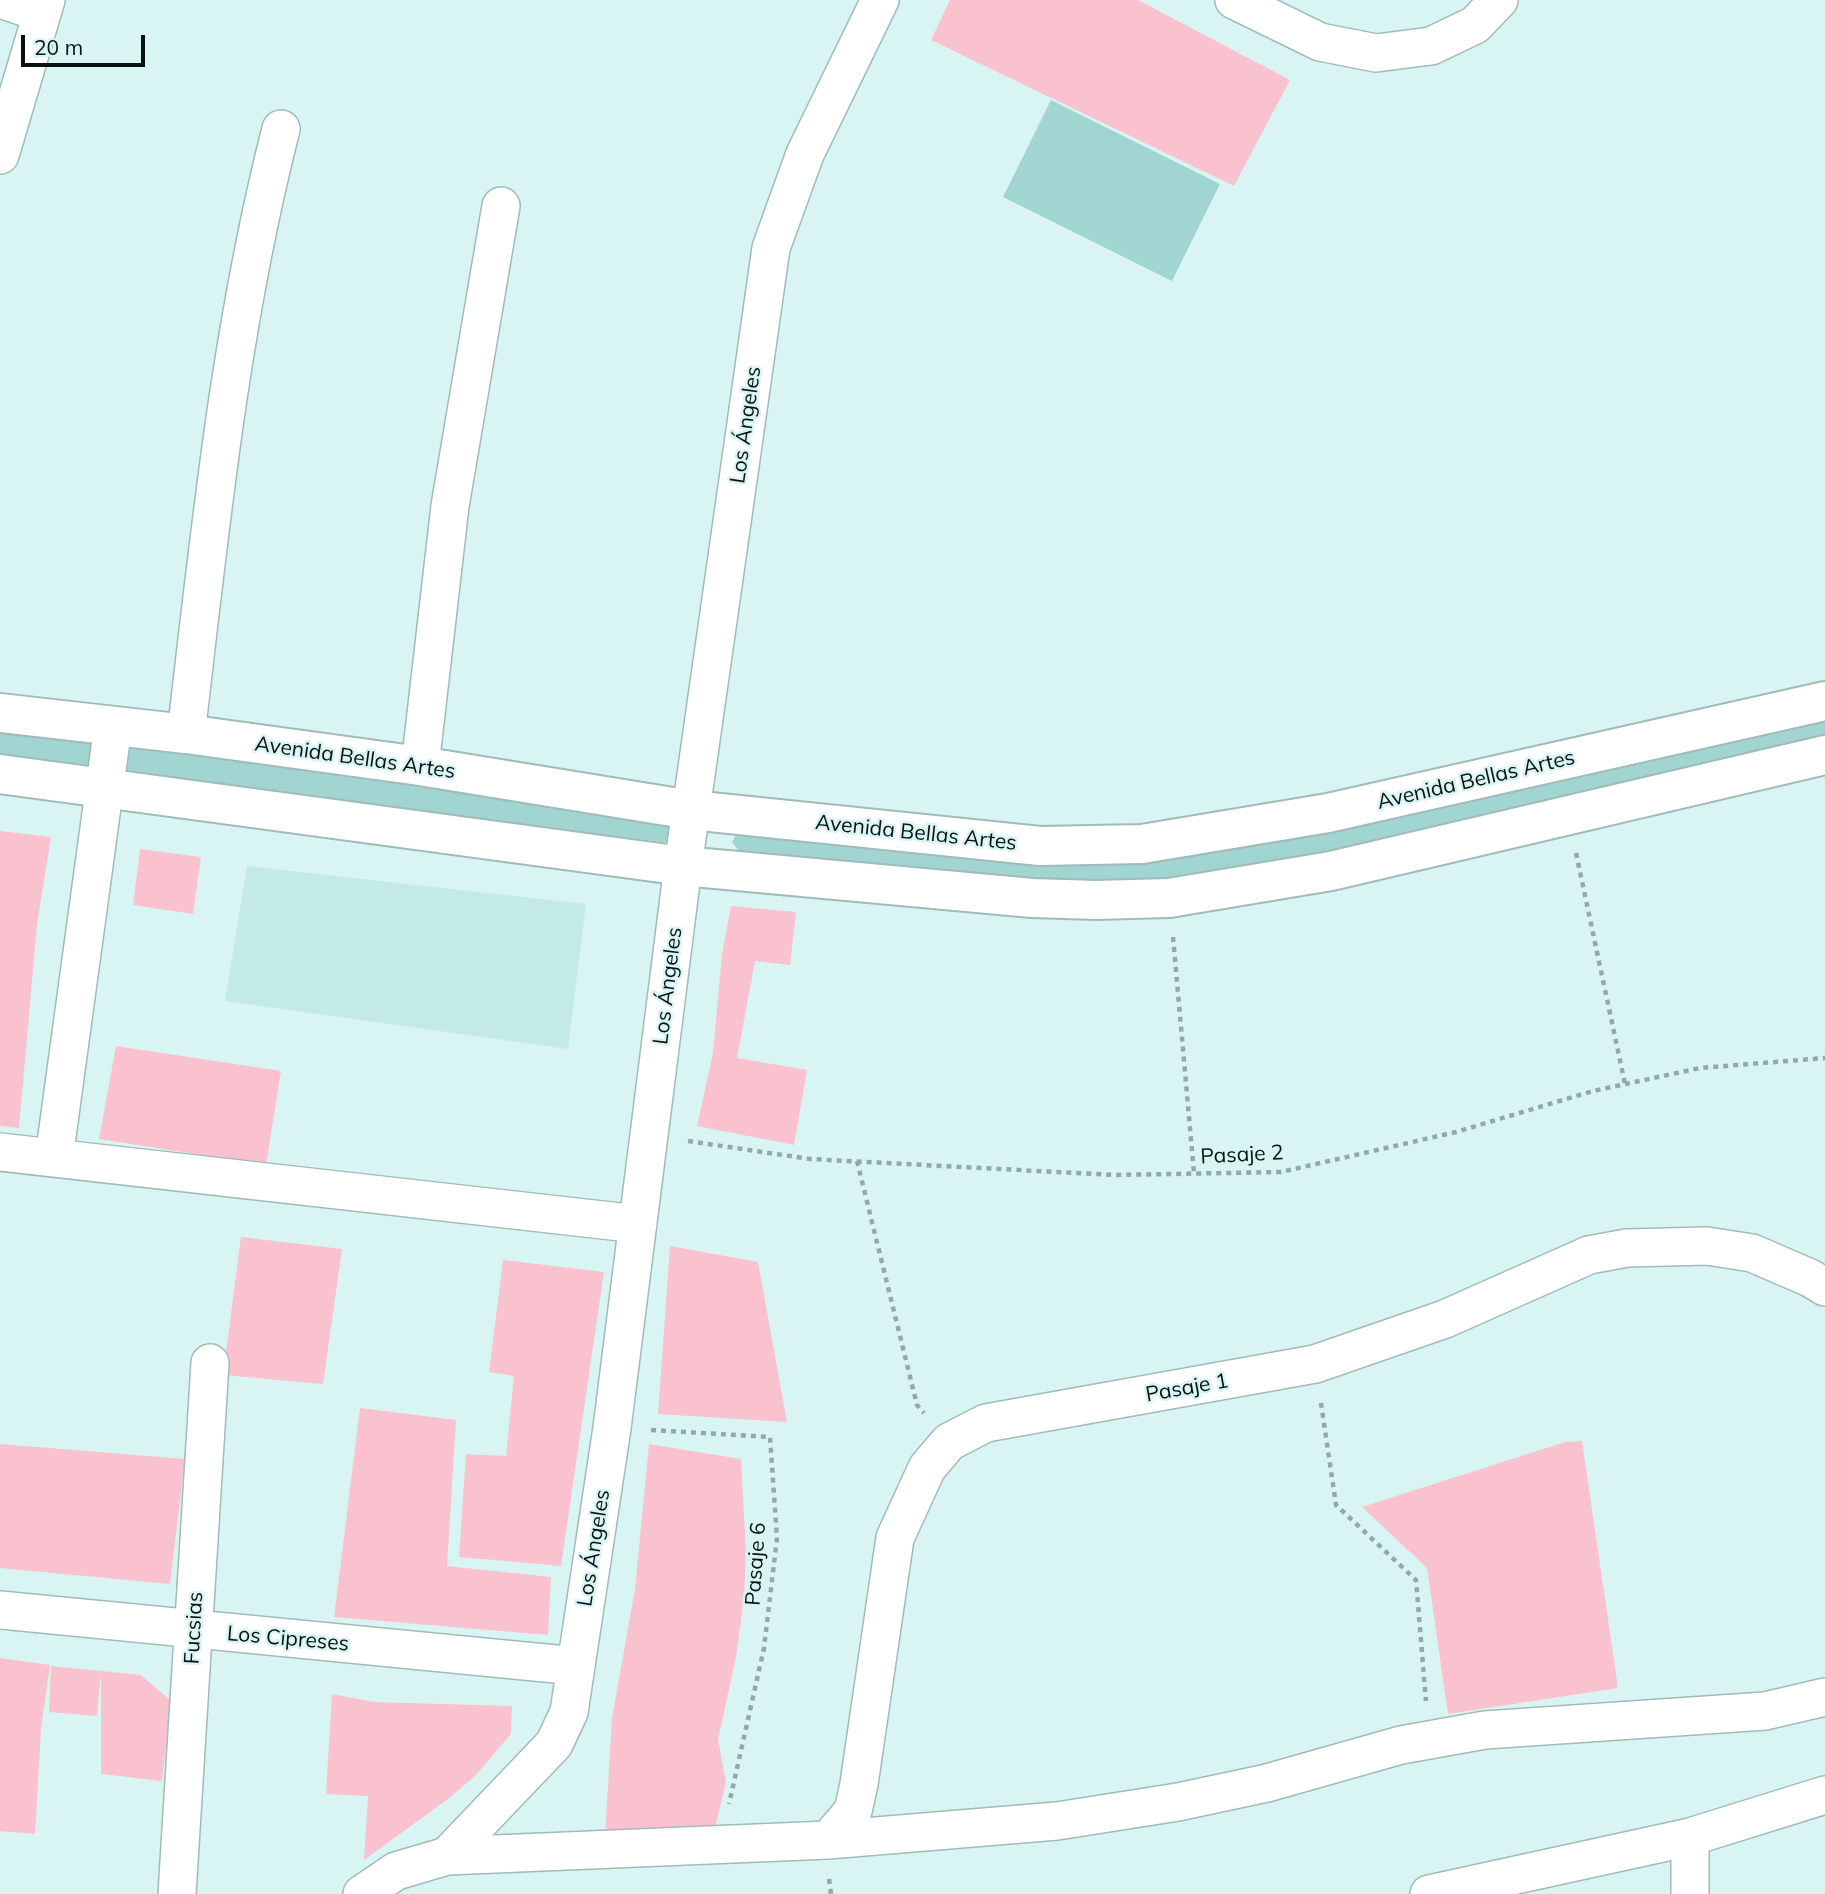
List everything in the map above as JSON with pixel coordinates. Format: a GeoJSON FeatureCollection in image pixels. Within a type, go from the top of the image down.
{"type":"FeatureCollection","features":[{"type":"Feature","properties":{"kind":"street"},"geometry":{"type":"LineString","coordinates":[[0,155],[44,7],[3,0]]}},
{"type":"Feature","properties":{"kind":"street","name":"Los Ángeles"},"geometry":{"type":"LineString","coordinates":[[362,1894],[396,1871],[447,1856],[554,1744],[569,1712],[612,1428],[683,866],[771,248],[805,154],[880,0]]}},
{"type":"Feature","properties":{"kind":"street"},"geometry":{"type":"LineString","coordinates":[[1234,0],[1320,42],[1376,54],[1431,46],[1475,25],[1499,0]]}},
{"type":"Feature","properties":{"kind":"street"},"geometry":{"type":"LineString","coordinates":[[186,734],[216,470],[234,351],[257,222],[281,130]]}},
{"type":"Feature","properties":{"kind":"street"},"geometry":{"type":"LineString","coordinates":[[420,766],[450,506],[501,206]]}},
{"type":"Feature","properties":{"kind":"street","name":"Avenida Bellas Artes"},"geometry":{"type":"LineString","coordinates":[[0,713],[186,734],[420,766],[691,810],[1040,846],[1142,844],[1328,813],[1825,701]]}},
{"type":"Feature","properties":{"kind":"street"},"geometry":{"type":"LineString","coordinates":[[54,1158],[107,786],[113,726]]}},
{"type":"Feature","properties":{"kind":"street"},"geometry":{"type":"LineString","coordinates":[[0,774],[107,786],[683,866],[1032,898],[1169,898],[1331,871],[1568,818],[1825,755]]}},
{"type":"Feature","properties":{"kind":"street"},"geometry":{"type":"LineString","coordinates":[[0,1152],[638,1224]]}},
{"type":"Feature","properties":{"kind":"street","name":"Pasaje 1"},"geometry":{"type":"LineString","coordinates":[[828,1840],[853,1811],[859,1784],[894,1538],[927,1468],[949,1442],[986,1423],[1315,1364],[1445,1319],[1589,1255],[1627,1248],[1707,1246],[1752,1253],[1825,1287]]}},
{"type":"Feature","properties":{"kind":"street","name":"Fucsias"},"geometry":{"type":"LineString","coordinates":[[177,1894],[210,1363]]}},
{"type":"Feature","properties":{"kind":"street","name":"Los Cipreses"},"geometry":{"type":"LineString","coordinates":[[0,1610],[576,1666]]}},
{"type":"Feature","properties":{"kind":"street"},"geometry":{"type":"LineString","coordinates":[[447,1856],[828,1840],[1057,1821],[1178,1802],[1267,1783],[1430,1740],[1485,1730],[1765,1711],[1825,1697]]}},
{"type":"Feature","properties":{"kind":"street"},"geometry":{"type":"LineString","coordinates":[[1448,1892],[1690,1837],[1825,1795]]}},
{"type":"Feature","properties":{"kind":"street"},"geometry":{"type":"LineString","coordinates":[[1690,1837],[1690,1894]]}},
{"type":"Feature","properties":{"kind":"path"},"geometry":{"type":"LineString","coordinates":[[1568,818],[1625,1084]]}},
{"type":"Feature","properties":{"kind":"path"},"geometry":{"type":"LineString","coordinates":[[1169,898],[1194,1173]]}},
{"type":"Feature","properties":{"kind":"path","name":"Pasaje 2"},"geometry":{"type":"LineString","coordinates":[[649,1135],[810,1159],[1114,1175],[1281,1171],[1456,1132],[1625,1084],[1700,1068],[1825,1058]]}},
{"type":"Feature","properties":{"kind":"path"},"geometry":{"type":"LineString","coordinates":[[857,1161],[917,1405],[949,1442]]}},
{"type":"Feature","properties":{"kind":"path"},"geometry":{"type":"LineString","coordinates":[[1315,1364],[1335,1505],[1416,1580],[1430,1740]]}},
{"type":"Feature","properties":{"kind":"path","name":"Pasaje 6"},"geometry":{"type":"LineString","coordinates":[[612,1428],[770,1437],[778,1538],[764,1648],[720,1846]]}},
{"type":"Feature","properties":{"kind":"shaded area"},"geometry":{"type":"Polygon","coordinates":[[[1051,100],[1220,184],[1172,281],[1003,197],[1051,100]]]}},
{"type":"Feature","properties":{"kind":"shaded area"},"geometry":{"type":"Polygon","coordinates":[[[1825,720],[1825,746],[1337,853],[1219,874],[1098,887],[740,852],[732,842],[737,833],[1021,859],[1825,720]]]}},
{"type":"Feature","properties":{"kind":"shaded area"},"geometry":{"type":"Polygon","coordinates":[[[0,729],[686,816],[672,843],[0,761],[0,729]]]}},
{"type":"Feature","properties":{"kind":"shaded area"},"geometry":{"type":"Polygon","coordinates":[[[247,866],[586,904],[568,1049],[225,1001],[247,866]]]}},
{"type":"Feature","properties":{"kind":"building"},"geometry":{"type":"Polygon","coordinates":[[[950,0],[1138,0],[1290,80],[1234,186],[931,40],[950,0]]]}},
{"type":"Feature","properties":{"kind":"building"},"geometry":{"type":"Polygon","coordinates":[[[0,831],[51,837],[37,925],[19,1128],[0,1126],[0,831]]]}},
{"type":"Feature","properties":{"kind":"building"},"geometry":{"type":"Polygon","coordinates":[[[140,849],[201,857],[193,914],[133,905],[140,849]]]}},
{"type":"Feature","properties":{"kind":"building"},"geometry":{"type":"Polygon","coordinates":[[[731,906],[796,912],[790,965],[755,961],[737,1058],[807,1070],[794,1145],[697,1126],[713,1053],[722,954],[731,906]]]}},
{"type":"Feature","properties":{"kind":"building"},"geometry":{"type":"Polygon","coordinates":[[[116,1046],[281,1071],[266,1165],[99,1139],[116,1046]]]}},
{"type":"Feature","properties":{"kind":"building"},"geometry":{"type":"Polygon","coordinates":[[[241,1237],[342,1249],[323,1384],[223,1375],[241,1237]]]}},
{"type":"Feature","properties":{"kind":"building"},"geometry":{"type":"Polygon","coordinates":[[[670,1246],[758,1262],[787,1422],[658,1414],[670,1246]]]}},
{"type":"Feature","properties":{"kind":"building"},"geometry":{"type":"Polygon","coordinates":[[[503,1260],[604,1272],[561,1566],[459,1557],[466,1454],[506,1456],[514,1376],[489,1372],[503,1260]]]}},
{"type":"Feature","properties":{"kind":"building"},"geometry":{"type":"Polygon","coordinates":[[[360,1408],[456,1420],[447,1566],[551,1577],[548,1635],[334,1617],[360,1408]]]}},
{"type":"Feature","properties":{"kind":"building"},"geometry":{"type":"Polygon","coordinates":[[[1582,1441],[1618,1688],[1448,1714],[1427,1568],[1362,1507],[1565,1442],[1582,1441]]]}},
{"type":"Feature","properties":{"kind":"building"},"geometry":{"type":"Polygon","coordinates":[[[0,1444],[185,1459],[170,1584],[0,1568],[0,1444]]]}},
{"type":"Feature","properties":{"kind":"building"},"geometry":{"type":"Polygon","coordinates":[[[649,1444],[741,1459],[746,1552],[744,1597],[736,1657],[718,1740],[726,1782],[715,1828],[605,1837],[612,1718],[635,1589],[649,1444]]]}},
{"type":"Feature","properties":{"kind":"building"},"geometry":{"type":"Polygon","coordinates":[[[0,1658],[50,1665],[41,1729],[35,1834],[0,1831],[0,1658]]]}},
{"type":"Feature","properties":{"kind":"building"},"geometry":{"type":"Polygon","coordinates":[[[51,1666],[141,1675],[171,1701],[162,1781],[101,1774],[101,1673],[97,1716],[49,1712],[51,1666]]]}},
{"type":"Feature","properties":{"kind":"building"},"geometry":{"type":"Polygon","coordinates":[[[332,1694],[374,1702],[512,1706],[511,1734],[474,1777],[364,1860],[368,1796],[326,1794],[332,1694]]]}}]}
